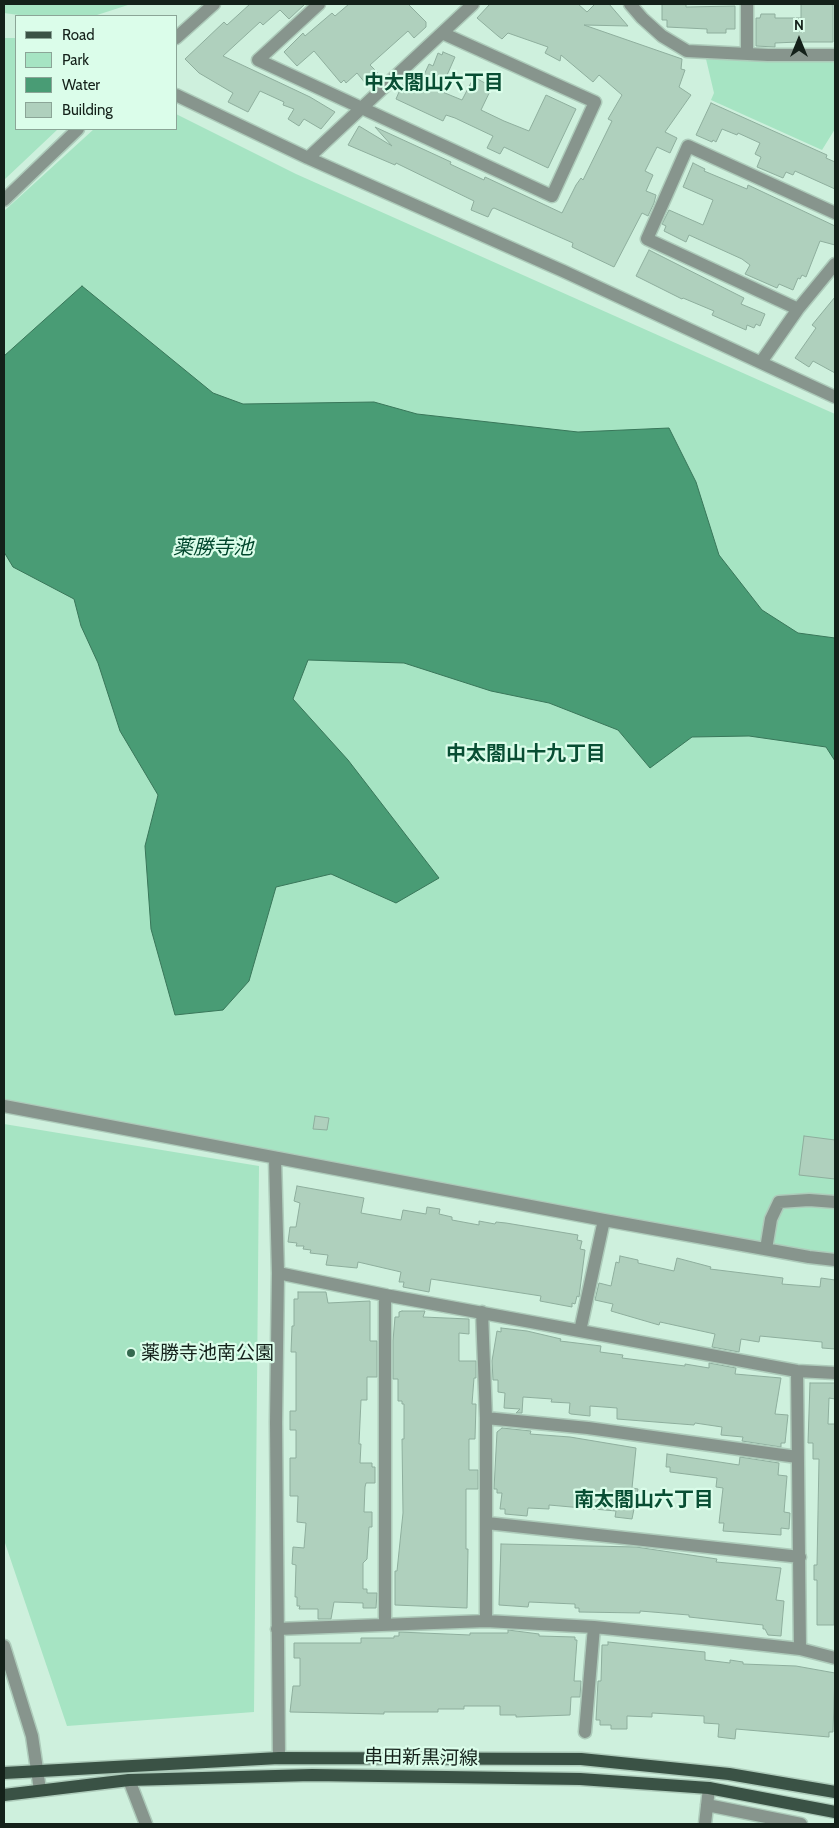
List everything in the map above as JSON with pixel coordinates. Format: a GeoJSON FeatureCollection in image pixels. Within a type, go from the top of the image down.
{"type":"FeatureCollection","features":[{"type":"Feature","properties":{"kind":"main road","name":"串田新黒河線"},"geometry":{"type":"LineString","coordinates":[[4,1773],[279,1758],[581,1759],[729,1774],[835,1792]]}},
{"type":"Feature","properties":{"kind":"main road","name":"串田新黒河線"},"geometry":{"type":"LineString","coordinates":[[4,1795],[129,1780],[312,1775],[580,1779],[709,1788],[835,1812]]}},
{"type":"Feature","properties":{"kind":"street"},"geometry":{"type":"LineString","coordinates":[[178,36],[214,4]]}},
{"type":"Feature","properties":{"kind":"street"},"geometry":{"type":"LineString","coordinates":[[319,4],[258,60],[552,196],[595,102],[442,33]]}},
{"type":"Feature","properties":{"kind":"street"},"geometry":{"type":"LineString","coordinates":[[308,158],[472,4]]}},
{"type":"Feature","properties":{"kind":"street"},"geometry":{"type":"LineString","coordinates":[[630,4],[662,36],[687,51],[835,55]]}},
{"type":"Feature","properties":{"kind":"street"},"geometry":{"type":"LineString","coordinates":[[747,4],[747,54]]}},
{"type":"Feature","properties":{"kind":"street"},"geometry":{"type":"LineString","coordinates":[[178,95],[308,158],[835,397]]}},
{"type":"Feature","properties":{"kind":"street"},"geometry":{"type":"LineString","coordinates":[[4,200],[77,130]]}},
{"type":"Feature","properties":{"kind":"street"},"geometry":{"type":"LineString","coordinates":[[798,309],[647,239],[688,146],[835,213]]}},
{"type":"Feature","properties":{"kind":"street"},"geometry":{"type":"LineString","coordinates":[[761,362],[798,309],[835,264]]}},
{"type":"Feature","properties":{"kind":"street"},"geometry":{"type":"LineString","coordinates":[[4,1106],[604,1220],[835,1260]]}},
{"type":"Feature","properties":{"kind":"street"},"geometry":{"type":"LineString","coordinates":[[275,1159],[278,1273],[276,1629],[279,1758]]}},
{"type":"Feature","properties":{"kind":"street"},"geometry":{"type":"LineString","coordinates":[[766,1249],[771,1219],[779,1202],[809,1200],[835,1202]]}},
{"type":"Feature","properties":{"kind":"street"},"geometry":{"type":"LineString","coordinates":[[580,1332],[604,1220]]}},
{"type":"Feature","properties":{"kind":"street"},"geometry":{"type":"LineString","coordinates":[[278,1273],[580,1332],[797,1371],[835,1374]]}},
{"type":"Feature","properties":{"kind":"street"},"geometry":{"type":"LineString","coordinates":[[385,1295],[385,1624]]}},
{"type":"Feature","properties":{"kind":"street"},"geometry":{"type":"LineString","coordinates":[[482,1312],[486,1418],[486,1621]]}},
{"type":"Feature","properties":{"kind":"street"},"geometry":{"type":"LineString","coordinates":[[797,1371],[800,1649]]}},
{"type":"Feature","properties":{"kind":"street"},"geometry":{"type":"LineString","coordinates":[[486,1418],[588,1428],[797,1457]]}},
{"type":"Feature","properties":{"kind":"street"},"geometry":{"type":"LineString","coordinates":[[487,1523],[800,1557]]}},
{"type":"Feature","properties":{"kind":"street"},"geometry":{"type":"LineString","coordinates":[[276,1629],[486,1621],[594,1627],[800,1649],[835,1658]]}},
{"type":"Feature","properties":{"kind":"street"},"geometry":{"type":"LineString","coordinates":[[585,1732],[594,1627]]}},
{"type":"Feature","properties":{"kind":"street"},"geometry":{"type":"LineString","coordinates":[[4,1646],[32,1736],[40,1790]]}},
{"type":"Feature","properties":{"kind":"street"},"geometry":{"type":"LineString","coordinates":[[129,1780],[146,1824]]}},
{"type":"Feature","properties":{"kind":"street"},"geometry":{"type":"LineString","coordinates":[[706,1824],[709,1788]]}},
{"type":"Feature","properties":{"kind":"street"},"geometry":{"type":"LineString","coordinates":[[707,1805],[801,1824]]}},
{"type":"Feature","properties":{"kind":"green space"},"geometry":{"type":"Polygon","coordinates":[[[4,4],[131,4],[97,15],[19,15],[4,13],[4,4]]]}},
{"type":"Feature","properties":{"kind":"green space"},"geometry":{"type":"Polygon","coordinates":[[[4,38],[15,38],[15,130],[57,130],[4,180],[4,38]]]}},
{"type":"Feature","properties":{"kind":"green space"},"geometry":{"type":"Polygon","coordinates":[[[706,59],[835,60],[835,129],[822,150],[711,100],[714,93],[706,59]]]}},
{"type":"Feature","properties":{"kind":"green space"},"geometry":{"type":"Polygon","coordinates":[[[178,115],[296,174],[835,414],[835,1262],[4,1107],[4,211],[93,130],[178,130],[178,115]]]}},
{"type":"Feature","properties":{"kind":"green space","name":"薬勝寺池南公園"},"geometry":{"type":"Polygon","coordinates":[[[4,1124],[259,1166],[254,1712],[67,1726],[4,1540],[4,1124]]]}},
{"type":"Feature","properties":{"kind":"water","name":"薬勝寺池"},"geometry":{"type":"Polygon","coordinates":[[[82,286],[213,393],[243,404],[374,402],[417,414],[578,432],[669,428],[696,482],[719,555],[762,610],[798,633],[835,638],[835,761],[826,747],[749,736],[692,737],[650,768],[618,730],[549,703],[491,691],[404,663],[308,660],[293,699],[348,760],[439,878],[396,903],[331,874],[276,887],[249,981],[223,1010],[175,1015],[151,929],[145,846],[158,795],[120,731],[98,663],[81,626],[74,599],[13,567],[4,552],[4,356],[82,286]]]}},
{"type":"Feature","properties":{"kind":"building"},"geometry":{"type":"Polygon","coordinates":[[[250,4],[305,4],[289,19],[280,10],[263,25],[260,22],[223,56],[310,97],[335,112],[321,129],[304,119],[299,126],[288,119],[294,109],[283,105],[284,102],[260,91],[248,112],[228,102],[233,93],[199,73],[185,59],[224,22],[227,25],[250,4]]]}},
{"type":"Feature","properties":{"kind":"building"},"geometry":{"type":"Polygon","coordinates":[[[349,4],[408,4],[426,22],[426,27],[414,38],[408,31],[370,65],[378,73],[366,84],[357,73],[346,83],[344,80],[341,83],[314,51],[297,66],[284,52],[303,33],[305,36],[332,13],[335,16],[349,4]]]}},
{"type":"Feature","properties":{"kind":"building"},"geometry":{"type":"Polygon","coordinates":[[[490,4],[578,4],[587,12],[595,4],[609,4],[628,26],[584,25],[682,59],[681,69],[685,70],[679,87],[691,95],[665,132],[677,138],[670,153],[657,147],[645,171],[653,175],[646,191],[656,195],[654,203],[648,216],[642,213],[614,267],[572,247],[573,243],[494,208],[488,217],[471,210],[474,201],[396,163],[395,165],[348,145],[359,126],[392,146],[375,127],[451,162],[450,164],[484,180],[485,177],[562,213],[576,185],[581,178],[583,180],[612,121],[608,119],[622,95],[599,75],[593,82],[561,55],[560,61],[545,53],[548,47],[508,33],[502,39],[477,18],[490,4]]]}},
{"type":"Feature","properties":{"kind":"building"},"geometry":{"type":"Polygon","coordinates":[[[662,4],[686,4],[686,7],[735,6],[735,29],[726,29],[726,33],[707,33],[707,29],[667,27],[667,20],[662,20],[662,4]]]}},
{"type":"Feature","properties":{"kind":"building"},"geometry":{"type":"Polygon","coordinates":[[[801,4],[833,4],[833,42],[775,43],[775,47],[756,46],[756,18],[760,18],[761,14],[775,14],[775,18],[801,18],[801,4]]]}},
{"type":"Feature","properties":{"kind":"building"},"geometry":{"type":"Polygon","coordinates":[[[443,52],[455,57],[440,91],[462,100],[474,77],[492,87],[481,110],[504,121],[529,131],[546,95],[576,109],[548,168],[504,147],[500,154],[487,148],[493,136],[446,115],[443,121],[396,99],[402,85],[409,88],[410,84],[418,88],[429,64],[433,66],[438,53],[442,55],[443,52]]]}},
{"type":"Feature","properties":{"kind":"building"},"geometry":{"type":"Polygon","coordinates":[[[711,103],[827,155],[826,158],[835,162],[835,189],[795,171],[793,175],[786,172],[783,178],[757,167],[761,157],[755,154],[760,143],[738,133],[737,135],[722,129],[716,142],[696,135],[711,103]]]}},
{"type":"Feature","properties":{"kind":"building"},"geometry":{"type":"Polygon","coordinates":[[[693,163],[705,169],[704,171],[747,189],[748,185],[835,226],[835,245],[820,241],[806,277],[802,275],[800,279],[798,278],[793,290],[779,284],[777,288],[745,274],[750,265],[742,259],[689,235],[686,242],[664,231],[666,226],[662,224],[669,210],[703,225],[713,200],[683,187],[693,163]]]}},
{"type":"Feature","properties":{"kind":"building"},"geometry":{"type":"Polygon","coordinates":[[[649,250],[744,298],[741,304],[765,314],[760,326],[756,324],[754,328],[747,325],[746,330],[712,315],[714,311],[682,299],[636,276],[649,250]]]}},
{"type":"Feature","properties":{"kind":"building"},"geometry":{"type":"Polygon","coordinates":[[[835,297],[835,373],[813,361],[809,367],[795,358],[816,328],[812,325],[835,297]]]}},
{"type":"Feature","properties":{"kind":"building"},"geometry":{"type":"Polygon","coordinates":[[[315,1116],[329,1118],[327,1130],[313,1129],[315,1116]]]}},
{"type":"Feature","properties":{"kind":"building"},"geometry":{"type":"Polygon","coordinates":[[[804,1136],[835,1140],[835,1179],[799,1175],[804,1136]]]}},
{"type":"Feature","properties":{"kind":"building"},"geometry":{"type":"Polygon","coordinates":[[[297,1186],[364,1198],[361,1213],[401,1220],[403,1210],[426,1214],[427,1207],[440,1209],[439,1214],[452,1217],[452,1220],[479,1225],[479,1221],[495,1224],[496,1222],[506,1223],[578,1235],[577,1240],[582,1241],[580,1249],[585,1250],[579,1297],[577,1296],[575,1304],[572,1303],[572,1307],[540,1301],[541,1296],[431,1279],[429,1292],[403,1287],[404,1282],[399,1282],[401,1272],[358,1262],[357,1268],[326,1265],[328,1255],[310,1253],[311,1250],[303,1249],[304,1246],[296,1246],[297,1243],[288,1242],[290,1227],[296,1227],[300,1203],[294,1201],[297,1186]]]}},
{"type":"Feature","properties":{"kind":"building"},"geometry":{"type":"Polygon","coordinates":[[[620,1256],[638,1260],[638,1263],[674,1271],[677,1258],[711,1267],[710,1269],[783,1278],[782,1284],[820,1287],[821,1278],[835,1280],[835,1349],[822,1348],[822,1342],[760,1336],[759,1342],[741,1339],[739,1352],[712,1347],[715,1334],[660,1322],[659,1325],[611,1311],[613,1304],[595,1300],[599,1283],[611,1286],[616,1262],[619,1263],[620,1256]]]}},
{"type":"Feature","properties":{"kind":"building"},"geometry":{"type":"Polygon","coordinates":[[[298,1292],[326,1292],[328,1303],[370,1301],[370,1341],[377,1341],[377,1377],[367,1377],[367,1400],[361,1400],[359,1444],[361,1444],[360,1463],[372,1463],[372,1467],[375,1467],[375,1483],[366,1483],[365,1487],[364,1512],[372,1512],[372,1527],[369,1527],[367,1559],[363,1563],[363,1589],[367,1589],[367,1593],[377,1593],[376,1608],[363,1608],[363,1603],[334,1602],[331,1619],[318,1619],[318,1609],[299,1609],[297,1597],[295,1597],[296,1565],[292,1564],[293,1547],[304,1548],[306,1523],[297,1522],[298,1496],[290,1496],[290,1458],[296,1458],[296,1430],[290,1430],[290,1411],[296,1411],[296,1352],[291,1352],[292,1326],[294,1326],[294,1299],[298,1299],[298,1292]]]}},
{"type":"Feature","properties":{"kind":"building"},"geometry":{"type":"Polygon","coordinates":[[[425,1311],[423,1317],[469,1319],[469,1334],[459,1333],[459,1361],[476,1361],[476,1378],[474,1378],[472,1404],[476,1404],[475,1439],[469,1439],[469,1470],[478,1470],[478,1489],[466,1489],[467,1608],[395,1605],[395,1571],[397,1571],[403,1513],[402,1439],[404,1439],[404,1404],[402,1404],[402,1401],[398,1401],[398,1379],[393,1379],[393,1341],[395,1317],[399,1317],[399,1312],[425,1311]]]}},
{"type":"Feature","properties":{"kind":"building"},"geometry":{"type":"Polygon","coordinates":[[[501,1328],[527,1331],[561,1339],[560,1341],[601,1346],[600,1352],[623,1355],[622,1358],[709,1368],[709,1363],[736,1368],[735,1374],[781,1378],[775,1414],[788,1415],[785,1443],[781,1443],[781,1447],[742,1441],[743,1437],[721,1435],[722,1427],[695,1423],[694,1425],[617,1419],[617,1408],[590,1406],[590,1416],[571,1414],[569,1413],[570,1403],[551,1402],[552,1399],[523,1397],[522,1413],[516,1413],[520,1409],[504,1408],[505,1393],[498,1392],[498,1380],[493,1380],[492,1361],[497,1331],[501,1332],[501,1328]]]}},
{"type":"Feature","properties":{"kind":"building"},"geometry":{"type":"Polygon","coordinates":[[[810,1383],[835,1383],[835,1399],[829,1398],[828,1424],[835,1424],[834,1625],[817,1625],[817,1580],[814,1580],[814,1565],[817,1565],[819,1459],[813,1459],[813,1443],[808,1443],[810,1383]]]}},
{"type":"Feature","properties":{"kind":"building"},"geometry":{"type":"Polygon","coordinates":[[[502,1428],[531,1431],[530,1434],[570,1437],[636,1448],[632,1488],[638,1489],[632,1519],[615,1517],[616,1511],[549,1505],[549,1509],[528,1508],[527,1516],[505,1514],[505,1509],[500,1509],[502,1493],[497,1493],[497,1489],[494,1489],[497,1432],[502,1428]]]}},
{"type":"Feature","properties":{"kind":"building"},"geometry":{"type":"Polygon","coordinates":[[[667,1454],[739,1465],[740,1457],[779,1463],[778,1475],[787,1476],[784,1512],[790,1513],[789,1529],[781,1528],[781,1535],[723,1531],[724,1523],[719,1523],[723,1488],[716,1487],[717,1478],[670,1472],[670,1467],[666,1467],[667,1454]]]}},
{"type":"Feature","properties":{"kind":"building"},"geometry":{"type":"Polygon","coordinates":[[[501,1544],[636,1547],[717,1559],[716,1562],[781,1568],[776,1600],[784,1601],[781,1636],[768,1635],[765,1629],[763,1629],[763,1625],[689,1617],[689,1615],[640,1611],[640,1613],[579,1612],[579,1608],[575,1608],[575,1604],[529,1602],[528,1607],[499,1605],[501,1544]]]}},
{"type":"Feature","properties":{"kind":"building"},"geometry":{"type":"Polygon","coordinates":[[[508,1630],[539,1634],[539,1636],[575,1637],[575,1640],[577,1640],[574,1681],[581,1681],[580,1697],[571,1697],[570,1715],[516,1717],[516,1715],[500,1715],[500,1706],[464,1706],[464,1709],[438,1709],[438,1712],[384,1712],[384,1714],[290,1712],[293,1686],[300,1686],[300,1658],[294,1658],[294,1643],[361,1643],[361,1638],[394,1638],[394,1636],[399,1636],[399,1632],[470,1635],[470,1633],[508,1633],[508,1630]]]}},
{"type":"Feature","properties":{"kind":"building"},"geometry":{"type":"Polygon","coordinates":[[[608,1642],[705,1652],[705,1660],[730,1663],[730,1660],[743,1662],[743,1664],[796,1666],[835,1673],[833,1732],[829,1732],[829,1737],[736,1729],[735,1739],[718,1737],[719,1724],[704,1723],[704,1716],[652,1713],[652,1717],[627,1716],[627,1729],[611,1729],[611,1725],[600,1725],[600,1720],[596,1720],[598,1681],[601,1681],[602,1645],[608,1645],[608,1642]]]}},
{"type":"Feature","properties":{"kind":"place","name":"薬勝寺池南公園"},"geometry":{"type":"Point","coordinates":[131,1353]}},
{"type":"Feature","properties":{"kind":"district","name":"中太閤山六丁目"},"geometry":{"type":"Point","coordinates":[434,83]}},
{"type":"Feature","properties":{"kind":"district","name":"中太閤山十九丁目"},"geometry":{"type":"Point","coordinates":[526,754]}},
{"type":"Feature","properties":{"kind":"district","name":"南太閤山六丁目"},"geometry":{"type":"Point","coordinates":[644,1500]}}]}
